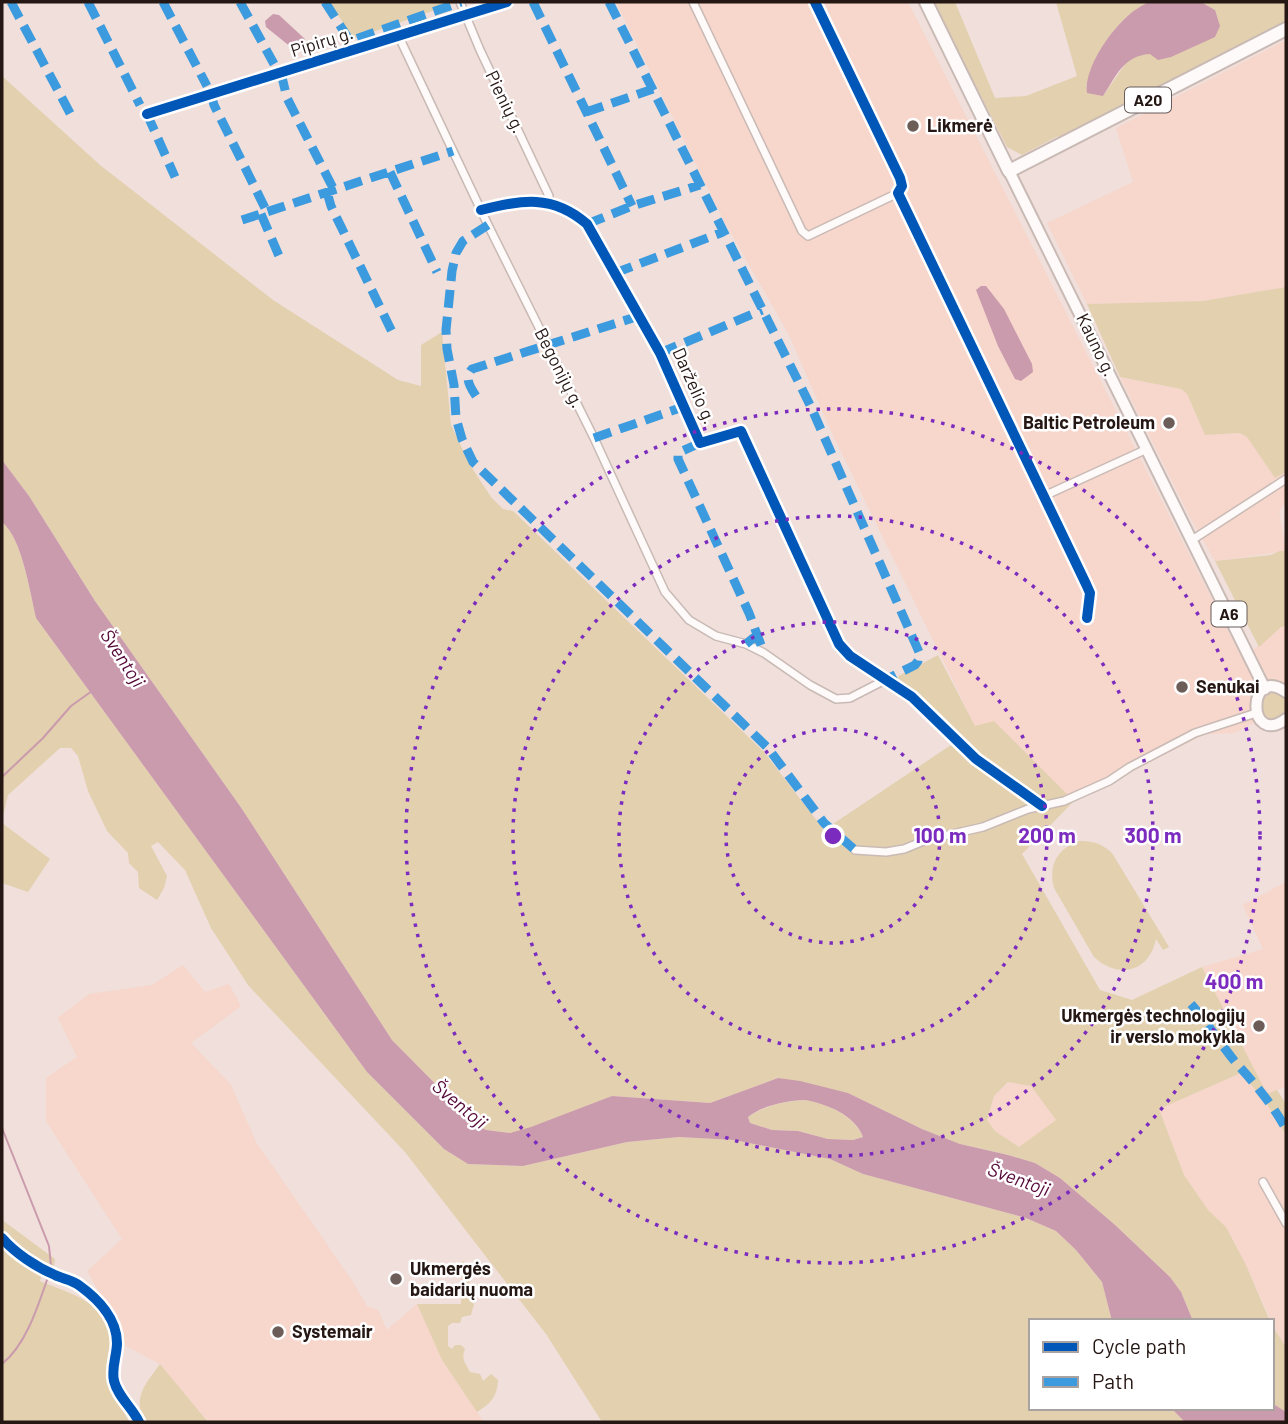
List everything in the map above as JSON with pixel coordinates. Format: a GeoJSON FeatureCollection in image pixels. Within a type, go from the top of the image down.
{"type":"FeatureCollection","features":[{"type":"Feature","properties":{"kind":"highway","name":"Kauno g."},"geometry":{"type":"LineString","coordinates":[[926,2],[1009,170]]}},
{"type":"Feature","properties":{"kind":"highway","name":"A20"},"geometry":{"type":"LineString","coordinates":[[1009,170],[1286,29]]}},
{"type":"Feature","properties":{"kind":"main road","name":"Kauno g."},"geometry":{"type":"LineString","coordinates":[[1009,170],[1265,689]]}},
{"type":"Feature","properties":{"kind":"main road"},"geometry":{"type":"LineString","coordinates":[[1285,724],[1269,724],[1256,713],[1257,698],[1265,689],[1278,688],[1286,692]]}},
{"type":"Feature","properties":{"kind":"street","name":"Pienių g."},"geometry":{"type":"LineString","coordinates":[[460,2],[480,51],[549,196],[549,202]]}},
{"type":"Feature","properties":{"kind":"street","name":"Pipirų g."},"geometry":{"type":"LineString","coordinates":[[147,114],[507,2]]}},
{"type":"Feature","properties":{"kind":"street"},"geometry":{"type":"LineString","coordinates":[[692,2],[802,231],[808,236],[898,193],[902,187],[815,2]]}},
{"type":"Feature","properties":{"kind":"street","name":"Begonijų g."},"geometry":{"type":"LineString","coordinates":[[399,37],[594,438],[665,592],[689,620],[716,636],[746,644],[764,653],[810,685],[836,699],[850,698],[885,680]]}},
{"type":"Feature","properties":{"kind":"street"},"geometry":{"type":"LineString","coordinates":[[898,193],[1090,593],[1087,618]]}},
{"type":"Feature","properties":{"kind":"street","name":"Darželio g."},"geometry":{"type":"LineString","coordinates":[[481,210],[508,203],[549,202],[568,209],[587,224],[660,353],[700,443],[741,431],[834,636],[850,656],[885,680]]}},
{"type":"Feature","properties":{"kind":"street"},"geometry":{"type":"LineString","coordinates":[[1044,496],[1147,449]]}},
{"type":"Feature","properties":{"kind":"street"},"geometry":{"type":"LineString","coordinates":[[1192,540],[1286,479]]}},
{"type":"Feature","properties":{"kind":"street"},"geometry":{"type":"LineString","coordinates":[[885,680],[912,697],[976,759],[1042,806]]}},
{"type":"Feature","properties":{"kind":"street"},"geometry":{"type":"LineString","coordinates":[[855,850],[886,852],[904,849],[926,840],[983,827],[1028,809],[1063,801],[1109,781],[1195,733],[1256,713]]}},
{"type":"Feature","properties":{"kind":"street"},"geometry":{"type":"LineString","coordinates":[[1263,1182],[1286,1221]]}},
{"type":"Feature","properties":{"kind":"street"},"geometry":{"type":"LineString","coordinates":[[2,1238],[38,1266],[78,1284],[104,1309],[114,1325],[118,1345],[113,1362],[118,1393],[131,1406],[139,1422]]}},
{"type":"Feature","properties":{"kind":"shaded area"},"geometry":{"type":"Polygon","coordinates":[[[330,2],[455,2],[455,3],[353,39],[330,2]]]}},
{"type":"Feature","properties":{"kind":"shaded area"},"geometry":{"type":"Polygon","coordinates":[[[616,2],[908,2],[1257,688],[1252,703],[1256,721],[1235,733],[1205,734],[1074,801],[994,722],[975,726],[830,429],[789,335],[723,219],[616,2]]]}},
{"type":"Feature","properties":{"kind":"shaded area"},"geometry":{"type":"Polygon","coordinates":[[[933,2],[955,2],[995,98],[1026,96],[1077,76],[1056,2],[1153,2],[1129,15],[1119,25],[1096,60],[1086,86],[1103,96],[1128,60],[1136,55],[1150,54],[1215,10],[1201,2],[1286,2],[1286,22],[1073,134],[1056,137],[1022,155],[1007,147],[933,2]]]}},
{"type":"Feature","properties":{"kind":"shaded area"},"geometry":{"type":"Polygon","coordinates":[[[1286,40],[1286,287],[1203,301],[1087,304],[1047,223],[1133,182],[1116,128],[1286,40]]]}},
{"type":"Feature","properties":{"kind":"shaded area"},"geometry":{"type":"Polygon","coordinates":[[[2,76],[100,165],[273,300],[398,380],[421,386],[421,345],[442,332],[451,425],[470,465],[491,497],[503,509],[513,511],[764,752],[824,830],[963,737],[897,677],[938,655],[975,726],[994,721],[1074,801],[1022,854],[1100,990],[1132,1000],[1202,967],[1267,1094],[1277,1090],[1286,1104],[1286,1135],[1265,1101],[1241,1073],[1159,1109],[1184,1175],[1208,1210],[1226,1227],[1269,1319],[1192,1319],[1181,1292],[1170,1277],[1060,1178],[1035,1163],[960,1144],[922,1129],[848,1093],[778,1078],[710,1103],[612,1096],[531,1128],[510,1133],[486,1130],[474,1123],[392,1040],[242,809],[95,601],[29,496],[2,460],[2,76]],[[1008,1082],[994,1096],[987,1120],[995,1131],[1019,1147],[1056,1120],[1031,1086],[1008,1082]]]}},
{"type":"Feature","properties":{"kind":"shaded area"},"geometry":{"type":"Polygon","coordinates":[[[1286,287],[1286,472],[1275,478],[1247,437],[1240,433],[1205,435],[1187,394],[1181,389],[1120,377],[1087,304],[1203,301],[1286,287]]]}},
{"type":"Feature","properties":{"kind":"shaded area"},"geometry":{"type":"Polygon","coordinates":[[[1120,377],[1181,389],[1187,394],[1205,435],[1240,433],[1248,437],[1275,478],[1286,472],[1286,501],[1279,512],[1286,551],[1215,561],[1120,377]]]}},
{"type":"Feature","properties":{"kind":"shaded area"},"geometry":{"type":"Polygon","coordinates":[[[2,522],[15,540],[20,553],[36,618],[367,1072],[444,1149],[468,1164],[523,1166],[627,1142],[679,1137],[734,1140],[830,1159],[863,1174],[1026,1218],[1056,1231],[1076,1250],[1102,1282],[1111,1319],[1029,1319],[1029,1410],[1173,1410],[1185,1422],[602,1422],[546,1334],[405,1152],[248,985],[211,928],[185,870],[158,842],[151,846],[167,876],[164,888],[157,900],[139,888],[138,872],[129,863],[128,853],[107,831],[88,791],[78,756],[71,748],[60,748],[8,795],[2,820],[2,522]]]}},
{"type":"Feature","properties":{"kind":"shaded area"},"geometry":{"type":"Polygon","coordinates":[[[1286,551],[1286,626],[1281,627],[1259,647],[1215,561],[1271,555],[1286,551]]]}},
{"type":"Feature","properties":{"kind":"shaded area"},"geometry":{"type":"Polygon","coordinates":[[[1286,626],[1286,689],[1269,681],[1253,650],[1281,627],[1286,626]]]}},
{"type":"Feature","properties":{"kind":"shaded area"},"geometry":{"type":"Polygon","coordinates":[[[1274,693],[1283,697],[1287,706],[1283,715],[1274,719],[1265,715],[1261,706],[1265,697],[1274,693]]]}},
{"type":"Feature","properties":{"kind":"shaded area"},"geometry":{"type":"Polygon","coordinates":[[[2,823],[50,859],[28,892],[2,883],[2,823]]]}},
{"type":"Feature","properties":{"kind":"shaded area"},"geometry":{"type":"Polygon","coordinates":[[[1079,841],[1097,843],[1112,853],[1169,947],[1163,950],[1156,939],[1147,959],[1131,969],[1113,968],[1094,957],[1052,880],[1053,865],[1060,853],[1079,841]]]}},
{"type":"Feature","properties":{"kind":"shaded area","name":"Ukmergės technologijų ir verslo mokykla"},"geometry":{"type":"Polygon","coordinates":[[[1286,882],[1286,1086],[1267,1095],[1202,967],[1263,949],[1243,905],[1286,882]]]}},
{"type":"Feature","properties":{"kind":"shaded area"},"geometry":{"type":"Polygon","coordinates":[[[183,965],[205,992],[229,984],[241,1006],[191,1043],[231,1085],[256,1142],[367,1306],[378,1310],[387,1330],[417,1304],[442,1360],[484,1422],[208,1422],[160,1364],[120,1343],[117,1324],[87,1271],[122,1239],[46,1121],[46,1078],[77,1057],[58,1018],[89,994],[152,985],[183,965]]]}},
{"type":"Feature","properties":{"kind":"shaded area"},"geometry":{"type":"Polygon","coordinates":[[[1241,1073],[1265,1102],[1286,1135],[1286,1347],[1226,1227],[1208,1210],[1184,1175],[1159,1109],[1241,1073]]]}},
{"type":"Feature","properties":{"kind":"shaded area"},"geometry":{"type":"Polygon","coordinates":[[[1009,1082],[1031,1086],[1056,1120],[1020,1147],[995,1131],[987,1120],[994,1096],[1009,1082]]]}},
{"type":"Feature","properties":{"kind":"shaded area"},"geometry":{"type":"Polygon","coordinates":[[[805,1100],[839,1112],[853,1122],[863,1137],[853,1140],[828,1139],[798,1131],[772,1130],[750,1123],[748,1117],[761,1110],[782,1103],[805,1100]]]}},
{"type":"Feature","properties":{"kind":"shaded area"},"geometry":{"type":"Polygon","coordinates":[[[2,1220],[55,1259],[54,1267],[45,1266],[40,1281],[88,1302],[106,1319],[113,1344],[111,1382],[129,1422],[2,1422],[2,1220]]]}},
{"type":"Feature","properties":{"kind":"shaded area"},"geometry":{"type":"Polygon","coordinates":[[[462,1261],[473,1269],[473,1275],[468,1279],[471,1288],[468,1299],[474,1304],[471,1315],[462,1317],[460,1323],[448,1326],[448,1346],[452,1349],[455,1345],[461,1345],[465,1349],[465,1363],[470,1372],[480,1374],[483,1381],[491,1374],[498,1380],[492,1399],[477,1412],[442,1360],[417,1304],[461,1304],[462,1261]]]}},
{"type":"Feature","properties":{"kind":"shaded area"},"geometry":{"type":"Polygon","coordinates":[[[1274,1328],[1286,1347],[1286,1412],[1274,1404],[1274,1328]]]}},
{"type":"Feature","properties":{"kind":"shaded area"},"geometry":{"type":"Polygon","coordinates":[[[160,1364],[208,1422],[144,1422],[140,1398],[145,1385],[160,1364]]]}},
{"type":"Feature","properties":{"kind":"water"},"geometry":{"type":"Polygon","coordinates":[[[1151,2],[1201,2],[1215,10],[1220,26],[1215,37],[1171,57],[1158,60],[1150,54],[1133,58],[1117,74],[1103,96],[1087,93],[1087,81],[1098,54],[1117,26],[1129,15],[1151,2]]]}},
{"type":"Feature","properties":{"kind":"water"},"geometry":{"type":"Polygon","coordinates":[[[273,14],[279,15],[305,39],[302,46],[292,48],[266,27],[265,21],[273,14]]]}},
{"type":"Feature","properties":{"kind":"water"},"geometry":{"type":"Polygon","coordinates":[[[986,286],[1004,309],[1032,364],[1033,372],[1021,381],[1015,379],[998,346],[976,290],[986,286]]]}},
{"type":"Feature","properties":{"kind":"water","name":"Šventoji"},"geometry":{"type":"Polygon","coordinates":[[[2,460],[29,496],[95,601],[242,809],[392,1040],[474,1123],[486,1130],[510,1133],[612,1096],[710,1103],[778,1078],[848,1093],[922,1129],[960,1144],[1035,1163],[1060,1178],[1170,1277],[1181,1292],[1192,1319],[1111,1319],[1102,1282],[1076,1250],[1056,1231],[1026,1218],[863,1174],[830,1159],[734,1140],[679,1137],[627,1142],[523,1166],[468,1164],[444,1149],[367,1072],[36,618],[20,553],[2,522],[2,460]],[[805,1100],[761,1109],[748,1117],[750,1123],[772,1130],[798,1131],[828,1139],[853,1140],[863,1137],[854,1122],[831,1108],[805,1100]]]}},
{"type":"Feature","properties":{"kind":"water"},"geometry":{"type":"Polygon","coordinates":[[[1274,1404],[1286,1412],[1286,1422],[1185,1422],[1173,1410],[1274,1410],[1274,1404]]]}},
{"type":"Feature","properties":{"kind":"waterway"},"geometry":{"type":"LineString","coordinates":[[2,777],[43,738],[71,706],[92,691]]}},
{"type":"Feature","properties":{"kind":"waterway"},"geometry":{"type":"LineString","coordinates":[[2,1128],[49,1246],[51,1266]]}},
{"type":"Feature","properties":{"kind":"waterway"},"geometry":{"type":"LineString","coordinates":[[2,1364],[24,1336],[48,1277]]}},
{"type":"Feature","properties":{"kind":"marked path"},"geometry":{"type":"LineString","coordinates":[[11,2],[71,115]]}},
{"type":"Feature","properties":{"kind":"marked path"},"geometry":{"type":"LineString","coordinates":[[88,2],[140,105]]}},
{"type":"Feature","properties":{"kind":"marked path"},"geometry":{"type":"LineString","coordinates":[[163,2],[207,86]]}},
{"type":"Feature","properties":{"kind":"marked path"},"geometry":{"type":"LineString","coordinates":[[240,2],[274,64]]}},
{"type":"Feature","properties":{"kind":"marked path"},"geometry":{"type":"LineString","coordinates":[[325,2],[350,41],[461,2]]}},
{"type":"Feature","properties":{"kind":"marked path"},"geometry":{"type":"LineString","coordinates":[[533,2],[632,206]]}},
{"type":"Feature","properties":{"kind":"marked path"},"geometry":{"type":"LineString","coordinates":[[609,2],[811,407],[919,652],[915,665],[885,680]]}},
{"type":"Feature","properties":{"kind":"marked path"},"geometry":{"type":"LineString","coordinates":[[281,73],[287,98],[334,190]]}},
{"type":"Feature","properties":{"kind":"marked path"},"geometry":{"type":"LineString","coordinates":[[586,112],[653,89]]}},
{"type":"Feature","properties":{"kind":"marked path"},"geometry":{"type":"LineString","coordinates":[[211,94],[267,212]]}},
{"type":"Feature","properties":{"kind":"marked path"},"geometry":{"type":"LineString","coordinates":[[147,114],[175,177]]}},
{"type":"Feature","properties":{"kind":"marked path"},"geometry":{"type":"LineString","coordinates":[[242,220],[453,151]]}},
{"type":"Feature","properties":{"kind":"marked path"},"geometry":{"type":"LineString","coordinates":[[390,172],[437,272]]}},
{"type":"Feature","properties":{"kind":"marked path"},"geometry":{"type":"LineString","coordinates":[[587,224],[632,206],[700,185]]}},
{"type":"Feature","properties":{"kind":"marked path"},"geometry":{"type":"LineString","coordinates":[[327,192],[331,206],[394,336]]}},
{"type":"Feature","properties":{"kind":"marked path"},"geometry":{"type":"LineString","coordinates":[[261,214],[282,263]]}},
{"type":"Feature","properties":{"kind":"marked path"},"geometry":{"type":"LineString","coordinates":[[488,225],[463,241],[456,253],[446,330],[456,418],[473,462],[768,748],[824,823],[855,850]]}},
{"type":"Feature","properties":{"kind":"marked path"},"geometry":{"type":"LineString","coordinates":[[615,273],[723,232]]}},
{"type":"Feature","properties":{"kind":"marked path"},"geometry":{"type":"LineString","coordinates":[[660,353],[762,310]]}},
{"type":"Feature","properties":{"kind":"marked path"},"geometry":{"type":"LineString","coordinates":[[476,396],[468,379],[472,369],[639,316]]}},
{"type":"Feature","properties":{"kind":"marked path"},"geometry":{"type":"LineString","coordinates":[[594,438],[683,407]]}},
{"type":"Feature","properties":{"kind":"marked path"},"geometry":{"type":"LineString","coordinates":[[700,443],[678,453],[678,459],[749,613],[764,653]]}},
{"type":"Feature","properties":{"kind":"marked path"},"geometry":{"type":"LineString","coordinates":[[746,644],[757,635]]}},
{"type":"Feature","properties":{"kind":"marked path"},"geometry":{"type":"LineString","coordinates":[[1191,1004],[1263,1095],[1286,1129]]}},
{"type":"Feature","properties":{"kind":"cycle path"},"geometry":{"type":"LineString","coordinates":[[147,114],[507,2]]}},
{"type":"Feature","properties":{"kind":"cycle path"},"geometry":{"type":"LineString","coordinates":[[815,2],[900,178],[902,186],[898,193],[1090,593],[1087,618]]}},
{"type":"Feature","properties":{"kind":"cycle path"},"geometry":{"type":"LineString","coordinates":[[481,210],[536,202],[561,208],[587,224],[660,353],[700,443],[741,431],[839,644],[850,656],[912,697],[976,759],[1042,806]]}},
{"type":"Feature","properties":{"kind":"cycle path"},"geometry":{"type":"LineString","coordinates":[[2,1238],[33,1264],[77,1284],[105,1310],[116,1334],[114,1381],[139,1422]]}},
{"type":"Feature","properties":{"kind":"place","name":"Likmerė"},"geometry":{"type":"Point","coordinates":[913,126]}},
{"type":"Feature","properties":{"kind":"place","name":"Baltic Petroleum"},"geometry":{"type":"Point","coordinates":[1169,423]}},
{"type":"Feature","properties":{"kind":"place","name":"Senukai"},"geometry":{"type":"Point","coordinates":[1182,687]}},
{"type":"Feature","properties":{"kind":"place","name":"Ukmergės technologijų ir verslo mokykla"},"geometry":{"type":"Point","coordinates":[1259,1026]}},
{"type":"Feature","properties":{"kind":"place","name":"Ukmergės baidarių nuoma"},"geometry":{"type":"Point","coordinates":[396,1279]}},
{"type":"Feature","properties":{"kind":"place","name":"Systemair"},"geometry":{"type":"Point","coordinates":[278,1332]}}]}
